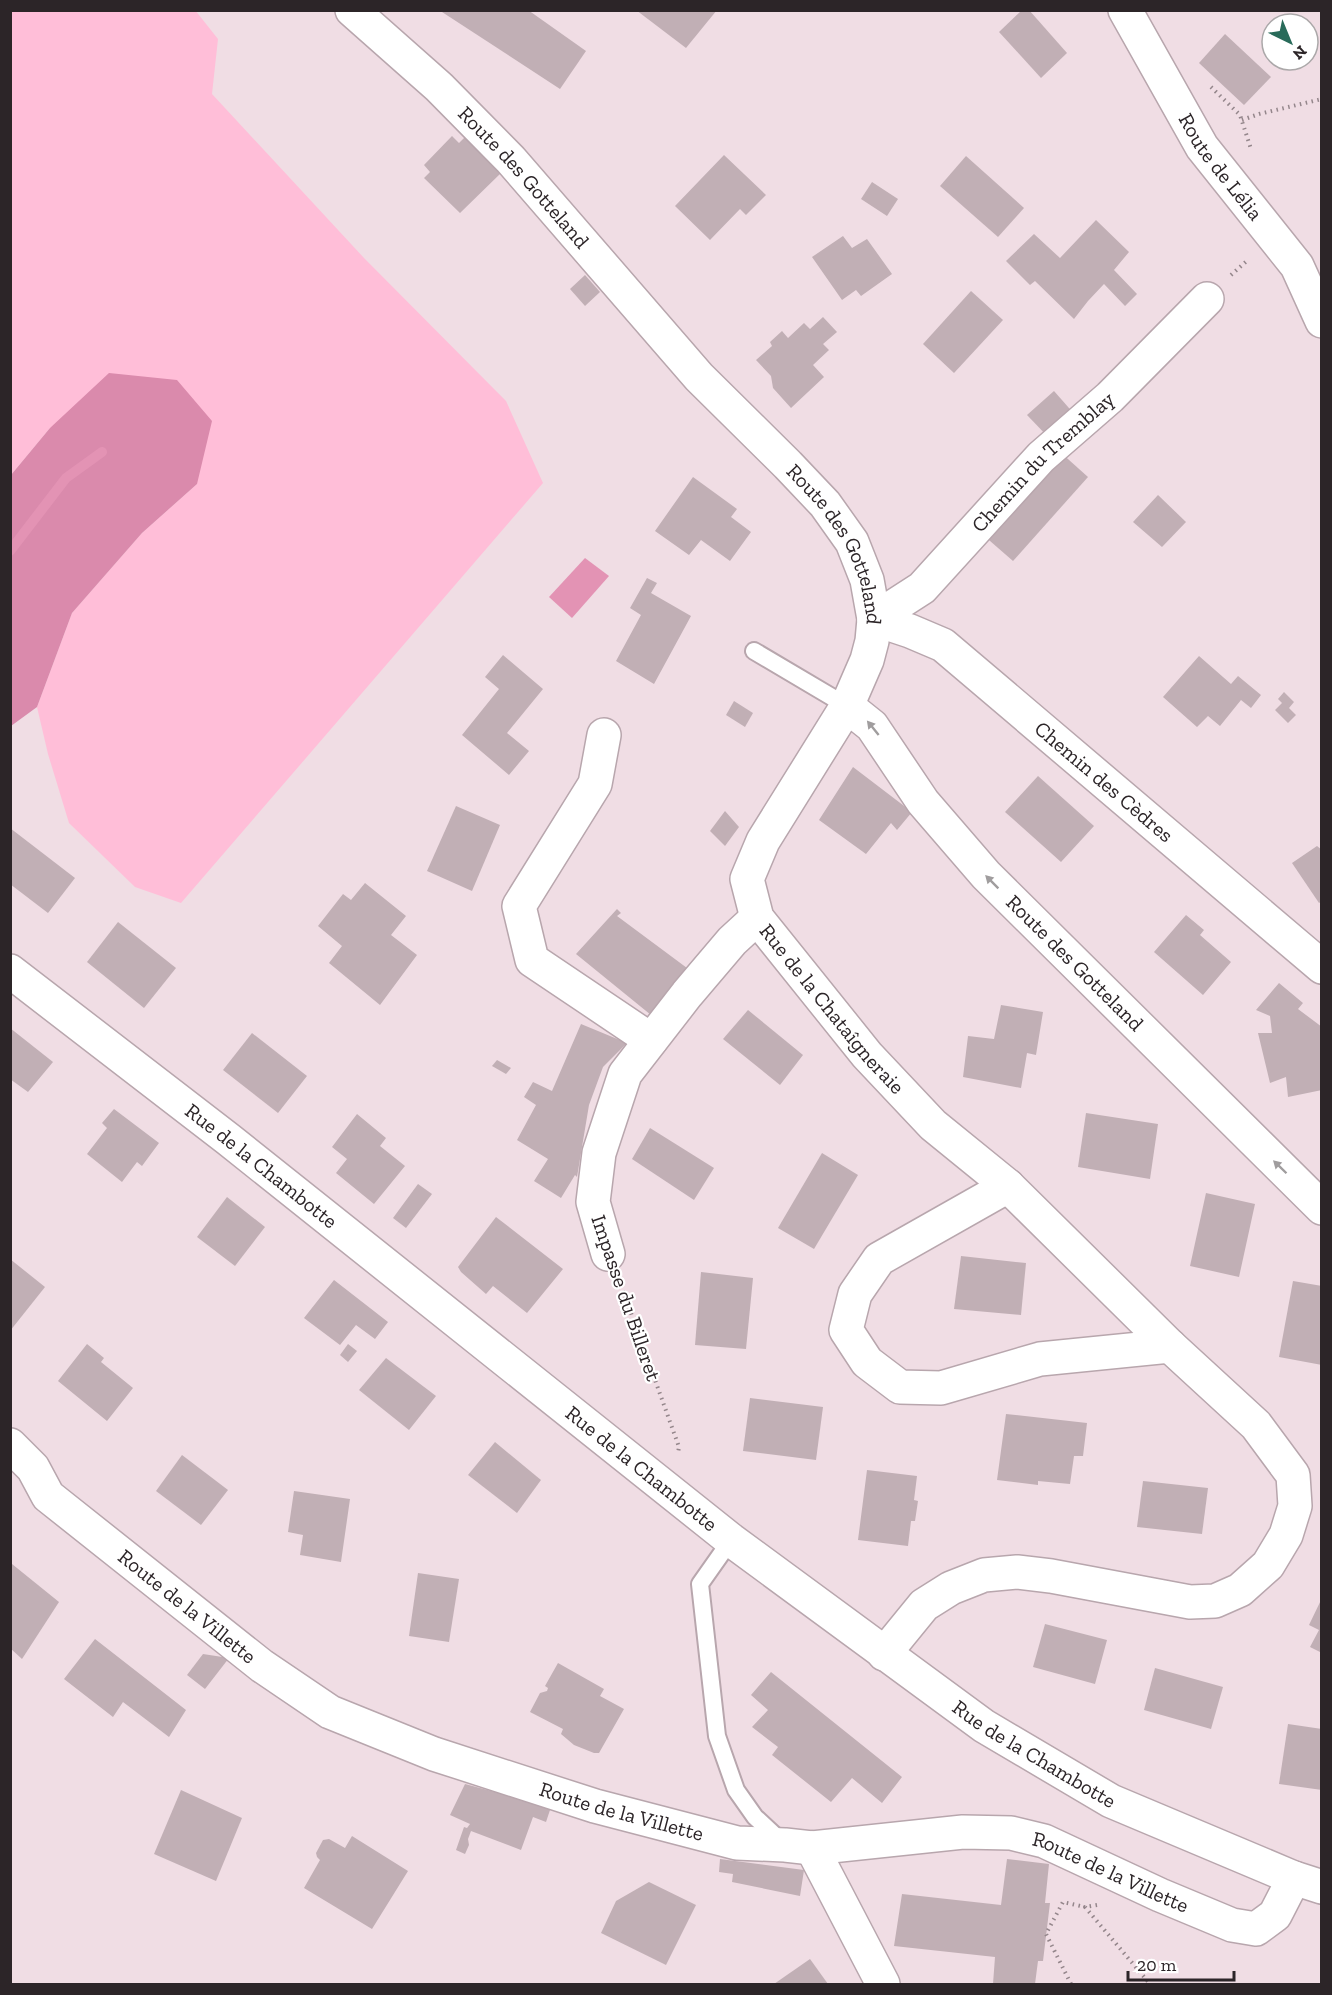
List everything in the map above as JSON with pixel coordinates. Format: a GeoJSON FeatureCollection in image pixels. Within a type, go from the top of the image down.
{"type":"FeatureCollection","features":[{"type":"Feature","properties":{"kind":"street","name":"Route des Gotteland"},"geometry":{"type":"LineString","coordinates":[[352,10],[439,87],[511,160],[699,377],[825,504],[852,542],[867,580],[874,619],[867,660],[848,706],[872,726],[923,802],[986,875],[1322,1208]]}},
{"type":"Feature","properties":{"kind":"street","name":"Route de Lélia"},"geometry":{"type":"LineString","coordinates":[[1125,10],[1202,147],[1297,266],[1322,321]]}},
{"type":"Feature","properties":{"kind":"street","name":"Chemin du Tremblay"},"geometry":{"type":"LineString","coordinates":[[874,619],[922,588],[1041,457],[1110,397],[1207,299]]}},
{"type":"Feature","properties":{"kind":"street","name":"Chemin des Cèdres"},"geometry":{"type":"LineString","coordinates":[[874,619],[943,645],[1322,967]]}},
{"type":"Feature","properties":{"kind":"street","name":"Rue de la Chataîgneraie"},"geometry":{"type":"LineString","coordinates":[[848,706],[763,841],[747,879],[757,918],[867,1055],[933,1125],[1008,1186],[1170,1346],[1256,1425],[1293,1475],[1294,1506],[1286,1535],[1268,1565],[1240,1590],[1215,1601],[1190,1602],[1051,1576],[1017,1572],[984,1575],[951,1588],[924,1605],[885,1654]]}},
{"type":"Feature","properties":{"kind":"street"},"geometry":{"type":"LineString","coordinates":[[604,735],[595,784],[519,906],[532,960],[651,1040]]}},
{"type":"Feature","properties":{"kind":"street","name":"Impasse du Billeret"},"geometry":{"type":"LineString","coordinates":[[608,1254],[593,1202],[599,1153],[625,1074],[732,941],[757,918]]}},
{"type":"Feature","properties":{"kind":"street","name":"Rue de la Chambotte"},"geometry":{"type":"LineString","coordinates":[[10,971],[228,1139],[731,1540],[984,1726],[1111,1801],[1308,1882]]}},
{"type":"Feature","properties":{"kind":"street"},"geometry":{"type":"LineString","coordinates":[[1008,1186],[879,1259],[855,1294],[846,1330],[867,1362],[900,1387],[941,1388],[1040,1359],[1170,1346]]}},
{"type":"Feature","properties":{"kind":"street","name":"Route de la Villette"},"geometry":{"type":"LineString","coordinates":[[10,1445],[33,1468],[48,1496],[262,1666],[330,1712],[434,1754],[595,1806],[737,1843],[799,1846],[963,1832],[1011,1833],[1044,1840],[1160,1895],[1232,1925],[1256,1929],[1275,1915],[1308,1882]]}},
{"type":"Feature","properties":{"kind":"street"},"geometry":{"type":"LineString","coordinates":[[10,1479],[48,1496]]}},
{"type":"Feature","properties":{"kind":"street"},"geometry":{"type":"LineString","coordinates":[[799,1846],[883,1984]]}},
{"type":"Feature","properties":{"kind":"lane"},"geometry":{"type":"LineString","coordinates":[[754,651],[848,706]]}},
{"type":"Feature","properties":{"kind":"lane"},"geometry":{"type":"LineString","coordinates":[[731,1540],[700,1584],[717,1736],[736,1790],[756,1817],[799,1846]]}},
{"type":"Feature","properties":{"kind":"path"},"geometry":{"type":"LineString","coordinates":[[1242,120],[1322,99]]}},
{"type":"Feature","properties":{"kind":"path"},"geometry":{"type":"LineString","coordinates":[[1207,299],[1273,235]]}},
{"type":"Feature","properties":{"kind":"path","name":"Impasse du Billeret"},"geometry":{"type":"LineString","coordinates":[[608,1254],[628,1301],[679,1447],[672,1492]]}},
{"type":"Feature","properties":{"kind":"path"},"geometry":{"type":"LineString","coordinates":[[1071,1984],[1046,1934],[1063,1902],[1085,1907],[1106,1904]]}},
{"type":"Feature","properties":{"kind":"path"},"geometry":{"type":"LineString","coordinates":[[1085,1907],[1150,1984]]}},
{"type":"Feature","properties":{"kind":"shaded area"},"geometry":{"type":"Polygon","coordinates":[[[195,10],[218,39],[212,94],[364,258],[506,401],[543,483],[181,903],[135,887],[69,823],[48,754],[37,707],[72,613],[142,533],[197,484],[50,428],[11,475],[11,11],[195,10]]]}},
{"type":"Feature","properties":{"kind":"shaded area"},"geometry":{"type":"Polygon","coordinates":[[[109,373],[177,380],[212,421],[197,484],[142,533],[72,613],[37,707],[11,726],[11,475],[50,428],[109,373]]]}},
{"type":"Feature","properties":{"kind":"shaded area"},"geometry":{"type":"Polygon","coordinates":[[[585,558],[609,576],[572,618],[549,597],[585,558]]]}},
{"type":"Feature","properties":{"kind":"building"},"geometry":{"type":"Polygon","coordinates":[[[443,10],[528,10],[586,51],[560,89],[442,12],[443,10]]]}},
{"type":"Feature","properties":{"kind":"building"},"geometry":{"type":"Polygon","coordinates":[[[636,10],[717,10],[686,48],[636,10]]]}},
{"type":"Feature","properties":{"kind":"building"},"geometry":{"type":"Polygon","coordinates":[[[1022,10],[1029,10],[1067,53],[1041,78],[999,32],[1022,10]]]}},
{"type":"Feature","properties":{"kind":"building"},"geometry":{"type":"Polygon","coordinates":[[[1225,34],[1260,67],[1260,72],[1266,72],[1271,77],[1244,105],[1199,63],[1225,34]]]}},
{"type":"Feature","properties":{"kind":"building"},"geometry":{"type":"Polygon","coordinates":[[[452,136],[459,143],[466,136],[501,173],[460,213],[424,178],[430,172],[424,165],[452,136]]]}},
{"type":"Feature","properties":{"kind":"building"},"geometry":{"type":"Polygon","coordinates":[[[724,155],[766,195],[746,215],[740,209],[710,240],[675,206],[724,155]]]}},
{"type":"Feature","properties":{"kind":"building"},"geometry":{"type":"Polygon","coordinates":[[[966,156],[1024,208],[998,237],[940,186],[966,156]]]}},
{"type":"Feature","properties":{"kind":"building"},"geometry":{"type":"Polygon","coordinates":[[[872,182],[898,199],[887,216],[861,199],[872,182]]]}},
{"type":"Feature","properties":{"kind":"building"},"geometry":{"type":"Polygon","coordinates":[[[1096,220],[1129,252],[1114,270],[1137,294],[1125,306],[1104,284],[1074,319],[1035,281],[1030,285],[1006,261],[1034,234],[1060,258],[1096,220]]]}},
{"type":"Feature","properties":{"kind":"building"},"geometry":{"type":"Polygon","coordinates":[[[843,236],[852,248],[867,239],[892,274],[861,296],[856,290],[842,300],[812,257],[843,236]]]}},
{"type":"Feature","properties":{"kind":"building"},"geometry":{"type":"Polygon","coordinates":[[[585,275],[600,292],[585,306],[570,289],[585,275]]]}},
{"type":"Feature","properties":{"kind":"building"},"geometry":{"type":"Polygon","coordinates":[[[971,291],[1003,320],[954,373],[923,344],[971,291]]]}},
{"type":"Feature","properties":{"kind":"building"},"geometry":{"type":"Polygon","coordinates":[[[823,317],[837,332],[823,344],[829,350],[813,365],[824,377],[791,408],[773,388],[771,376],[756,360],[772,346],[770,342],[782,331],[788,338],[804,323],[810,329],[823,317]]]}},
{"type":"Feature","properties":{"kind":"building"},"geometry":{"type":"Polygon","coordinates":[[[1054,391],[1076,416],[1051,440],[1027,415],[1054,391]]]}},
{"type":"Feature","properties":{"kind":"building"},"geometry":{"type":"Polygon","coordinates":[[[1059,451],[1088,477],[1013,561],[982,534],[1059,451]]]}},
{"type":"Feature","properties":{"kind":"building"},"geometry":{"type":"Polygon","coordinates":[[[693,477],[737,509],[731,517],[751,532],[730,561],[701,540],[689,555],[655,531],[693,477]]]}},
{"type":"Feature","properties":{"kind":"building"},"geometry":{"type":"Polygon","coordinates":[[[1158,495],[1186,522],[1162,547],[1133,522],[1158,495]]]}},
{"type":"Feature","properties":{"kind":"building"},"geometry":{"type":"Polygon","coordinates":[[[647,578],[657,583],[651,593],[691,616],[654,684],[616,661],[641,615],[630,608],[647,578]]]}},
{"type":"Feature","properties":{"kind":"building"},"geometry":{"type":"Polygon","coordinates":[[[503,655],[543,689],[507,733],[529,751],[509,775],[462,735],[499,689],[485,677],[503,655]]]}},
{"type":"Feature","properties":{"kind":"building"},"geometry":{"type":"Polygon","coordinates":[[[1199,656],[1231,684],[1238,676],[1261,695],[1251,708],[1241,700],[1220,726],[1208,716],[1197,727],[1163,697],[1199,656]]]}},
{"type":"Feature","properties":{"kind":"building"},"geometry":{"type":"Polygon","coordinates":[[[1284,692],[1294,702],[1289,708],[1296,715],[1288,723],[1275,710],[1282,703],[1278,699],[1284,692]]]}},
{"type":"Feature","properties":{"kind":"building"},"geometry":{"type":"Polygon","coordinates":[[[734,701],[753,713],[745,727],[726,715],[734,701]]]}},
{"type":"Feature","properties":{"kind":"building"},"geometry":{"type":"Polygon","coordinates":[[[853,767],[912,812],[897,830],[891,823],[866,854],[819,820],[853,767]]]}},
{"type":"Feature","properties":{"kind":"building"},"geometry":{"type":"Polygon","coordinates":[[[1038,776],[1094,826],[1061,862],[1005,812],[1038,776]]]}},
{"type":"Feature","properties":{"kind":"building"},"geometry":{"type":"Polygon","coordinates":[[[456,806],[500,825],[472,891],[427,871],[456,806]]]}},
{"type":"Feature","properties":{"kind":"building"},"geometry":{"type":"Polygon","coordinates":[[[725,811],[739,827],[725,846],[710,831],[725,811]]]}},
{"type":"Feature","properties":{"kind":"building"},"geometry":{"type":"Polygon","coordinates":[[[10,828],[75,878],[48,913],[10,884],[10,828]]]}},
{"type":"Feature","properties":{"kind":"building"},"geometry":{"type":"Polygon","coordinates":[[[1317,846],[1322,850],[1322,901],[1319,903],[1292,863],[1317,846]]]}},
{"type":"Feature","properties":{"kind":"building"},"geometry":{"type":"Polygon","coordinates":[[[365,883],[406,916],[391,935],[417,955],[380,1005],[329,963],[342,946],[318,926],[343,894],[351,900],[365,883]]]}},
{"type":"Feature","properties":{"kind":"building"},"geometry":{"type":"Polygon","coordinates":[[[617,909],[621,913],[617,916],[687,968],[651,1015],[576,954],[617,909]]]}},
{"type":"Feature","properties":{"kind":"building"},"geometry":{"type":"Polygon","coordinates":[[[1186,915],[1204,930],[1200,935],[1231,962],[1203,995],[1154,952],[1186,915]]]}},
{"type":"Feature","properties":{"kind":"building"},"geometry":{"type":"Polygon","coordinates":[[[118,922],[176,968],[144,1008],[87,962],[118,922]]]}},
{"type":"Feature","properties":{"kind":"building"},"geometry":{"type":"Polygon","coordinates":[[[1279,983],[1303,1003],[1298,1009],[1322,1027],[1322,1090],[1288,1097],[1286,1077],[1270,1083],[1258,1033],[1272,1033],[1270,1016],[1256,1010],[1279,983]]]}},
{"type":"Feature","properties":{"kind":"building"},"geometry":{"type":"Polygon","coordinates":[[[1001,1005],[1043,1012],[1036,1055],[1027,1053],[1021,1088],[963,1077],[968,1036],[994,1039],[1001,1005]]]}},
{"type":"Feature","properties":{"kind":"building"},"geometry":{"type":"Polygon","coordinates":[[[748,1010],[803,1055],[780,1085],[723,1039],[748,1010]]]}},
{"type":"Feature","properties":{"kind":"building"},"geometry":{"type":"Polygon","coordinates":[[[581,1024],[627,1043],[603,1067],[589,1105],[577,1177],[575,1175],[561,1198],[534,1181],[548,1159],[517,1140],[536,1105],[524,1097],[533,1082],[552,1091],[581,1024]]]}},
{"type":"Feature","properties":{"kind":"building"},"geometry":{"type":"Polygon","coordinates":[[[10,1028],[53,1062],[28,1092],[10,1079],[10,1028]]]}},
{"type":"Feature","properties":{"kind":"building"},"geometry":{"type":"Polygon","coordinates":[[[252,1033],[307,1076],[278,1113],[223,1070],[252,1033]]]}},
{"type":"Feature","properties":{"kind":"building"},"geometry":{"type":"Polygon","coordinates":[[[497,1060],[511,1068],[506,1074],[492,1066],[497,1060]]]}},
{"type":"Feature","properties":{"kind":"building"},"geometry":{"type":"Polygon","coordinates":[[[114,1109],[159,1143],[142,1166],[137,1162],[122,1182],[87,1154],[107,1128],[102,1123],[114,1109]]]}},
{"type":"Feature","properties":{"kind":"building"},"geometry":{"type":"Polygon","coordinates":[[[1086,1113],[1158,1124],[1150,1179],[1078,1167],[1086,1113]]]}},
{"type":"Feature","properties":{"kind":"building"},"geometry":{"type":"Polygon","coordinates":[[[357,1114],[386,1138],[380,1146],[405,1166],[374,1204],[336,1173],[347,1159],[332,1147],[357,1114]]]}},
{"type":"Feature","properties":{"kind":"building"},"geometry":{"type":"Polygon","coordinates":[[[650,1128],[714,1168],[694,1200],[632,1159],[650,1128]]]}},
{"type":"Feature","properties":{"kind":"building"},"geometry":{"type":"Polygon","coordinates":[[[822,1153],[858,1175],[814,1249],[778,1228],[822,1153]]]}},
{"type":"Feature","properties":{"kind":"building"},"geometry":{"type":"Polygon","coordinates":[[[418,1184],[432,1194],[406,1228],[393,1218],[418,1184]]]}},
{"type":"Feature","properties":{"kind":"building"},"geometry":{"type":"Polygon","coordinates":[[[1206,1193],[1255,1204],[1239,1277],[1190,1266],[1206,1193]]]}},
{"type":"Feature","properties":{"kind":"building"},"geometry":{"type":"Polygon","coordinates":[[[227,1197],[265,1227],[235,1266],[197,1237],[227,1197]]]}},
{"type":"Feature","properties":{"kind":"building"},"geometry":{"type":"Polygon","coordinates":[[[496,1217],[563,1269],[527,1313],[493,1286],[486,1294],[458,1267],[496,1217]]]}},
{"type":"Feature","properties":{"kind":"building"},"geometry":{"type":"Polygon","coordinates":[[[961,1256],[1026,1263],[1021,1315],[954,1309],[961,1256]]]}},
{"type":"Feature","properties":{"kind":"building"},"geometry":{"type":"Polygon","coordinates":[[[10,1259],[45,1287],[10,1331],[10,1259]]]}},
{"type":"Feature","properties":{"kind":"building"},"geometry":{"type":"Polygon","coordinates":[[[701,1272],[753,1278],[746,1349],[695,1345],[701,1272]]]}},
{"type":"Feature","properties":{"kind":"building"},"geometry":{"type":"Polygon","coordinates":[[[334,1280],[388,1322],[375,1339],[356,1325],[340,1345],[304,1318],[334,1280]]]}},
{"type":"Feature","properties":{"kind":"building"},"geometry":{"type":"Polygon","coordinates":[[[1293,1281],[1322,1286],[1322,1365],[1279,1357],[1293,1281]]]}},
{"type":"Feature","properties":{"kind":"building"},"geometry":{"type":"Polygon","coordinates":[[[87,1344],[104,1358],[101,1362],[133,1388],[107,1421],[58,1381],[87,1344]]]}},
{"type":"Feature","properties":{"kind":"building"},"geometry":{"type":"Polygon","coordinates":[[[348,1344],[357,1351],[348,1362],[340,1355],[348,1344]]]}},
{"type":"Feature","properties":{"kind":"building"},"geometry":{"type":"Polygon","coordinates":[[[386,1358],[436,1396],[409,1430],[359,1390],[386,1358]]]}},
{"type":"Feature","properties":{"kind":"building"},"geometry":{"type":"Polygon","coordinates":[[[750,1398],[823,1407],[816,1460],[743,1451],[750,1398]]]}},
{"type":"Feature","properties":{"kind":"building"},"geometry":{"type":"Polygon","coordinates":[[[1006,1414],[1087,1423],[1083,1456],[1074,1456],[1070,1484],[1038,1481],[1038,1485],[997,1480],[1006,1414]]]}},
{"type":"Feature","properties":{"kind":"building"},"geometry":{"type":"Polygon","coordinates":[[[495,1442],[541,1480],[517,1513],[468,1475],[495,1442]]]}},
{"type":"Feature","properties":{"kind":"building"},"geometry":{"type":"Polygon","coordinates":[[[182,1455],[228,1490],[201,1525],[156,1491],[182,1455]]]}},
{"type":"Feature","properties":{"kind":"building"},"geometry":{"type":"Polygon","coordinates":[[[867,1470],[917,1476],[914,1500],[918,1501],[915,1521],[911,1521],[908,1546],[858,1540],[867,1470]]]}},
{"type":"Feature","properties":{"kind":"building"},"geometry":{"type":"Polygon","coordinates":[[[1143,1481],[1208,1488],[1202,1534],[1137,1527],[1143,1481]]]}},
{"type":"Feature","properties":{"kind":"building"},"geometry":{"type":"Polygon","coordinates":[[[294,1491],[350,1499],[341,1562],[300,1555],[303,1535],[288,1532],[294,1491]]]}},
{"type":"Feature","properties":{"kind":"building"},"geometry":{"type":"Polygon","coordinates":[[[12,1564],[59,1602],[22,1659],[10,1648],[12,1564]]]}},
{"type":"Feature","properties":{"kind":"building"},"geometry":{"type":"Polygon","coordinates":[[[418,1573],[459,1579],[449,1642],[409,1636],[418,1573]]]}},
{"type":"Feature","properties":{"kind":"building"},"geometry":{"type":"Polygon","coordinates":[[[1322,1598],[1322,1653],[1310,1647],[1319,1630],[1309,1625],[1322,1598]]]}},
{"type":"Feature","properties":{"kind":"building"},"geometry":{"type":"Polygon","coordinates":[[[1045,1624],[1107,1640],[1095,1684],[1033,1667],[1045,1624]]]}},
{"type":"Feature","properties":{"kind":"building"},"geometry":{"type":"Polygon","coordinates":[[[95,1639],[186,1710],[169,1737],[123,1702],[113,1717],[64,1679],[95,1639]]]}},
{"type":"Feature","properties":{"kind":"building"},"geometry":{"type":"Polygon","coordinates":[[[203,1654],[229,1658],[205,1689],[187,1675],[203,1654]]]}},
{"type":"Feature","properties":{"kind":"building"},"geometry":{"type":"Polygon","coordinates":[[[558,1663],[604,1689],[600,1696],[624,1709],[599,1753],[574,1745],[561,1734],[563,1729],[530,1712],[540,1693],[547,1691],[548,1688],[545,1686],[558,1663]]]}},
{"type":"Feature","properties":{"kind":"building"},"geometry":{"type":"Polygon","coordinates":[[[1155,1668],[1223,1687],[1211,1729],[1144,1710],[1155,1668]]]}},
{"type":"Feature","properties":{"kind":"building"},"geometry":{"type":"Polygon","coordinates":[[[771,1672],[902,1777],[882,1803],[852,1778],[831,1802],[772,1755],[778,1747],[752,1727],[768,1710],[751,1695],[771,1672]]]}},
{"type":"Feature","properties":{"kind":"building"},"geometry":{"type":"Polygon","coordinates":[[[1288,1724],[1322,1729],[1322,1790],[1279,1784],[1288,1724]]]}},
{"type":"Feature","properties":{"kind":"building"},"geometry":{"type":"Polygon","coordinates":[[[465,1784],[551,1807],[546,1822],[533,1817],[521,1850],[471,1831],[465,1854],[456,1850],[464,1827],[467,1828],[470,1824],[450,1815],[465,1784]]]}},
{"type":"Feature","properties":{"kind":"building"},"geometry":{"type":"Polygon","coordinates":[[[181,1790],[242,1818],[216,1881],[154,1854],[181,1790]]]}},
{"type":"Feature","properties":{"kind":"building"},"geometry":{"type":"Polygon","coordinates":[[[352,1836],[408,1871],[372,1929],[304,1888],[320,1860],[316,1853],[323,1840],[329,1839],[345,1848],[352,1836]]]}},
{"type":"Feature","properties":{"kind":"building"},"geometry":{"type":"Polygon","coordinates":[[[720,1859],[804,1870],[800,1896],[732,1882],[733,1874],[719,1872],[720,1859]]]}},
{"type":"Feature","properties":{"kind":"building"},"geometry":{"type":"Polygon","coordinates":[[[1007,1859],[1049,1864],[1045,1903],[1050,1903],[1043,1961],[1038,1961],[1035,1984],[993,1984],[995,1957],[894,1946],[902,1894],[1001,1905],[1007,1859]]]}},
{"type":"Feature","properties":{"kind":"building"},"geometry":{"type":"Polygon","coordinates":[[[649,1882],[696,1905],[666,1965],[601,1933],[616,1901],[649,1882]]]}},
{"type":"Feature","properties":{"kind":"building"},"geometry":{"type":"Polygon","coordinates":[[[810,1959],[828,1984],[774,1984],[810,1959]]]}},
{"type":"Feature","properties":{"kind":"waterway"},"geometry":{"type":"LineString","coordinates":[[10,551],[66,478],[102,452]]}}]}
